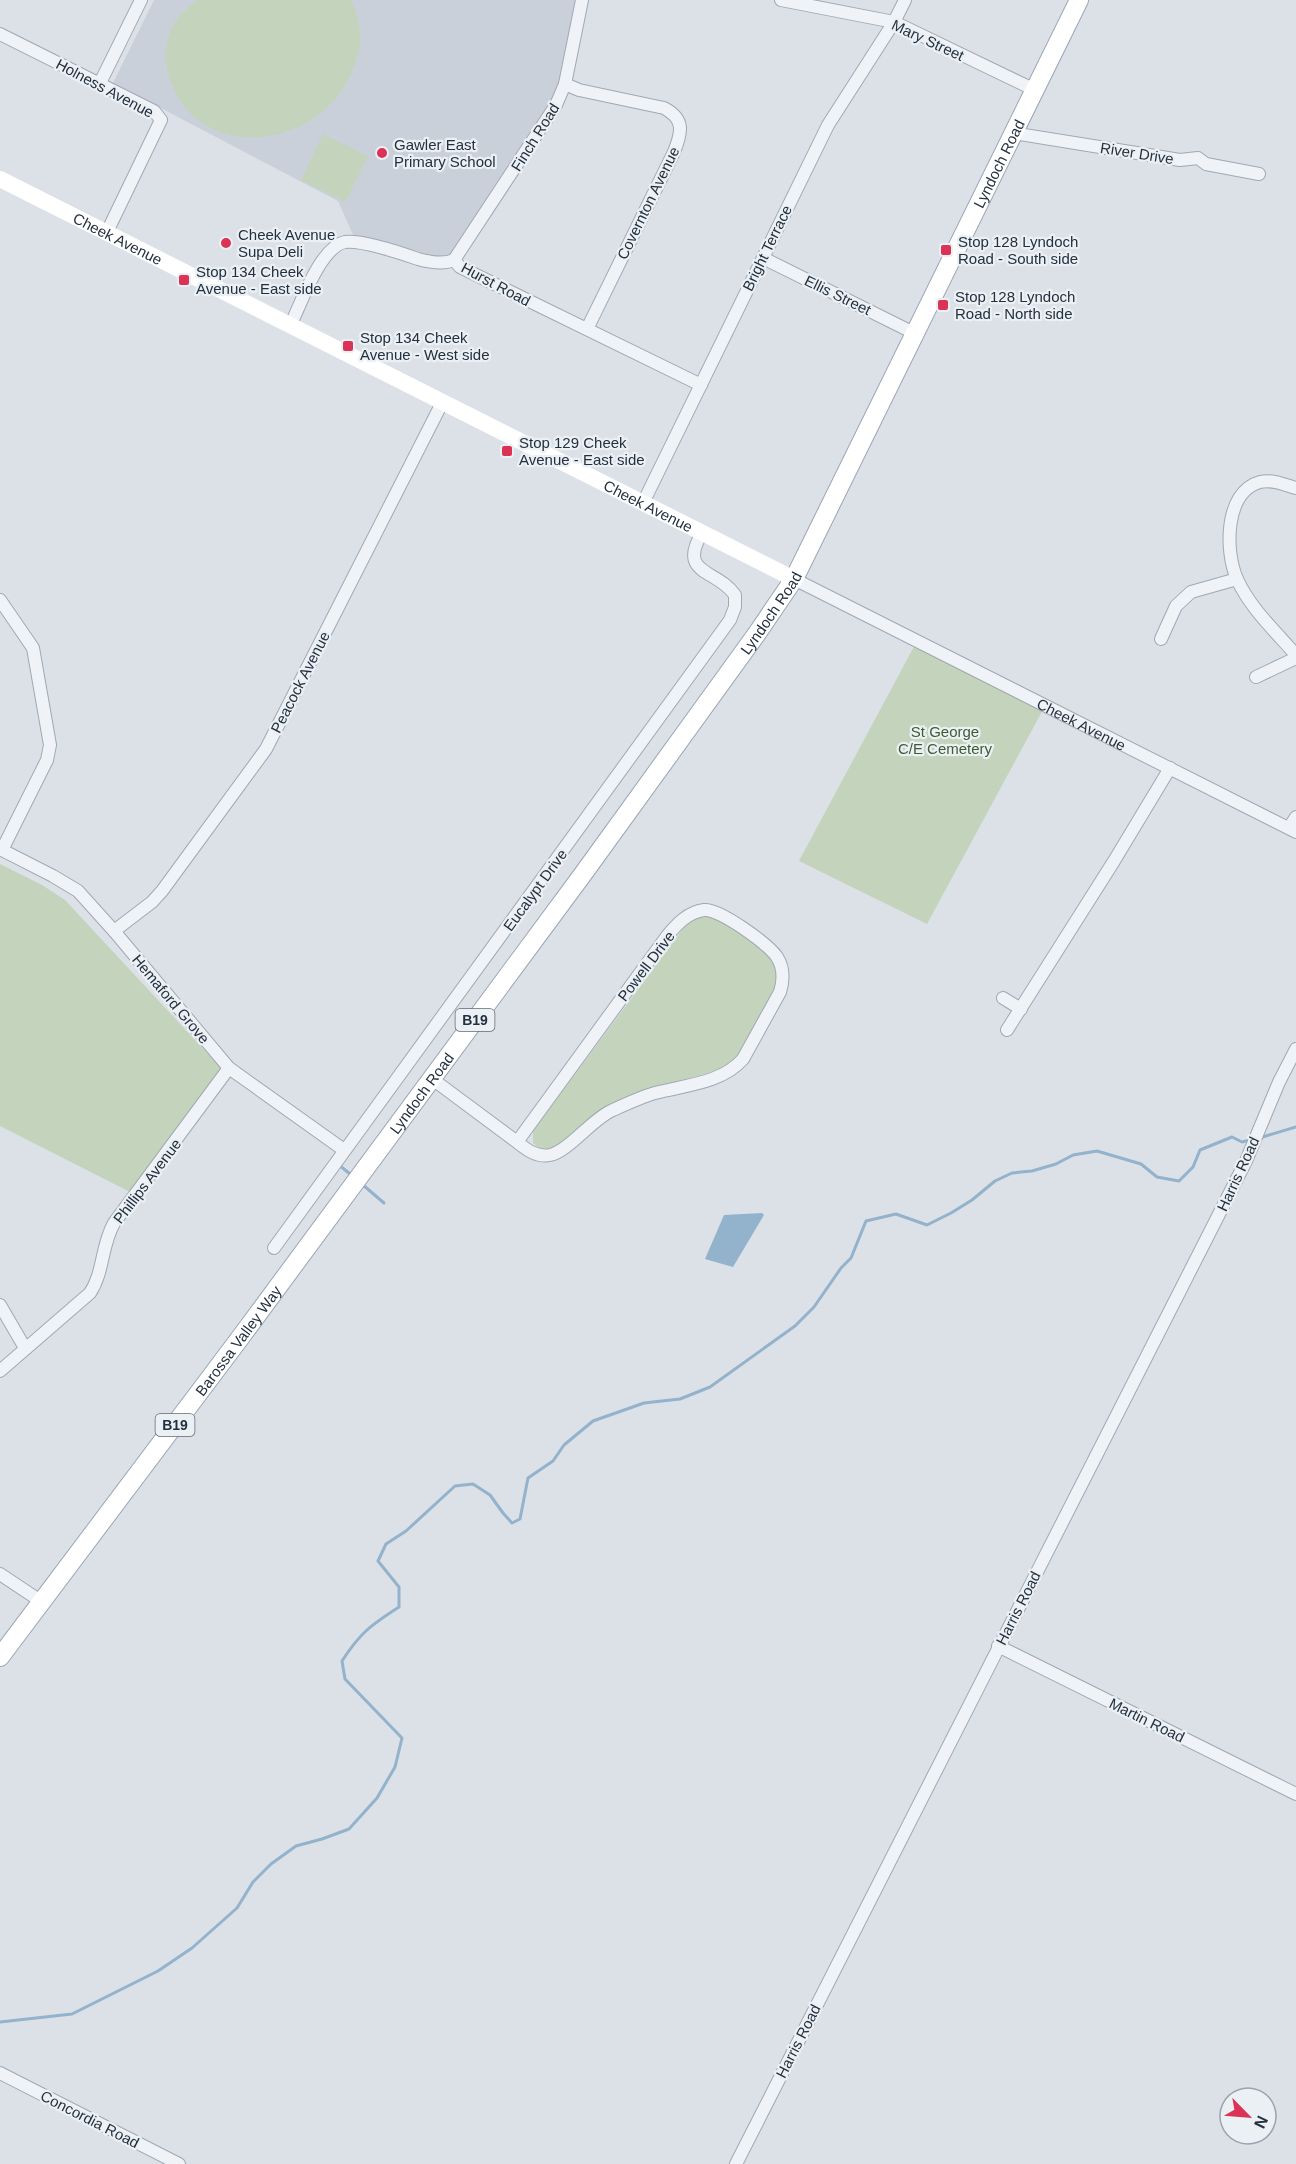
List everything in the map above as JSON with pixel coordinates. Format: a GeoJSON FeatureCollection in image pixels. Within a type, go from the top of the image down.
{"type":"FeatureCollection","features":[{"type":"Feature","properties":{"kind":"main road","name":"Lyndoch Road"},"geometry":{"type":"LineString","coordinates":[[366,1167],[590,864],[794,579],[1079,0]]}},
{"type":"Feature","properties":{"kind":"main road","name":"Barossa Valley Way"},"geometry":{"type":"LineString","coordinates":[[0,1657],[366,1167]]}},
{"type":"Feature","properties":{"kind":"street"},"geometry":{"type":"LineString","coordinates":[[100,83],[141,0]]}},
{"type":"Feature","properties":{"kind":"street","name":"Finch Road"},"geometry":{"type":"LineString","coordinates":[[454,260],[551,114],[565,84],[582,0]]}},
{"type":"Feature","properties":{"kind":"street","name":"Mary Street"},"geometry":{"type":"LineString","coordinates":[[781,0],[894,22],[1035,90]]}},
{"type":"Feature","properties":{"kind":"street","name":"Bright Terrace"},"geometry":{"type":"LineString","coordinates":[[643,503],[828,125],[894,22],[905,0]]}},
{"type":"Feature","properties":{"kind":"street","name":"Holness Avenue"},"geometry":{"type":"LineString","coordinates":[[0,34],[154,111],[161,120],[107,232]]}},
{"type":"Feature","properties":{"kind":"street","name":"Covernton Avenue"},"geometry":{"type":"LineString","coordinates":[[565,84],[579,90],[664,108],[674,113],[680,125],[674,152],[587,329]]}},
{"type":"Feature","properties":{"kind":"street","name":"River Drive"},"geometry":{"type":"LineString","coordinates":[[1013,133],[1179,160],[1198,158],[1206,164],[1259,174]]}},
{"type":"Feature","properties":{"kind":"street","name":"Cheek Avenue"},"geometry":{"type":"LineString","coordinates":[[0,179],[1293,830]]}},
{"type":"Feature","properties":{"kind":"street","name":"Hurst Road"},"geometry":{"type":"LineString","coordinates":[[290,326],[324,257],[335,246],[356,242],[428,261],[446,264],[454,260],[460,267],[700,385]]}},
{"type":"Feature","properties":{"kind":"street","name":"Ellis Street"},"geometry":{"type":"LineString","coordinates":[[763,258],[914,333]]}},
{"type":"Feature","properties":{"kind":"street","name":"Peacock Avenue"},"geometry":{"type":"LineString","coordinates":[[114,930],[152,902],[162,891],[266,749],[442,403]]}},
{"type":"Feature","properties":{"kind":"street"},"geometry":{"type":"LineString","coordinates":[[1256,677],[1296,657],[1258,611],[1237,579],[1229,550],[1235,504],[1250,487],[1265,482],[1296,488]]}},
{"type":"Feature","properties":{"kind":"street","name":"Eucalypt Drive"},"geometry":{"type":"LineString","coordinates":[[274,1248],[730,620],[735,607],[735,595],[723,582],[705,573],[694,559],[694,546],[702,533]]}},
{"type":"Feature","properties":{"kind":"street"},"geometry":{"type":"LineString","coordinates":[[1161,639],[1176,606],[1191,592],[1237,579]]}},
{"type":"Feature","properties":{"kind":"street"},"geometry":{"type":"LineString","coordinates":[[0,600],[33,648],[50,745],[47,760],[1,849]]}},
{"type":"Feature","properties":{"kind":"street"},"geometry":{"type":"LineString","coordinates":[[1007,1030],[1170,768]]}},
{"type":"Feature","properties":{"kind":"street"},"geometry":{"type":"LineString","coordinates":[[1293,830],[1296,817]]}},
{"type":"Feature","properties":{"kind":"street","name":"Hemaford Grove"},"geometry":{"type":"LineString","coordinates":[[1,849],[78,891],[114,930],[229,1068],[344,1150]]}},
{"type":"Feature","properties":{"kind":"street","name":"Powell Drive"},"geometry":{"type":"LineString","coordinates":[[431,1078],[529,1151],[541,1156],[550,1155],[610,1111],[652,1094],[719,1077],[736,1067],[743,1059],[780,992],[783,971],[776,955],[718,912],[703,910],[685,918],[667,936],[517,1142]]}},
{"type":"Feature","properties":{"kind":"street"},"geometry":{"type":"LineString","coordinates":[[1003,998],[1021,1009]]}},
{"type":"Feature","properties":{"kind":"street","name":"Harris Road"},"geometry":{"type":"LineString","coordinates":[[736,2164],[1246,1161],[1279,1082],[1296,1050]]}},
{"type":"Feature","properties":{"kind":"street","name":"Phillips Avenue"},"geometry":{"type":"LineString","coordinates":[[0,1371],[90,1293],[96,1284],[104,1243],[114,1223],[229,1068]]}},
{"type":"Feature","properties":{"kind":"street"},"geometry":{"type":"LineString","coordinates":[[0,1305],[25,1348]]}},
{"type":"Feature","properties":{"kind":"street"},"geometry":{"type":"LineString","coordinates":[[0,1574],[42,1602]]}},
{"type":"Feature","properties":{"kind":"street","name":"Martin Road"},"geometry":{"type":"LineString","coordinates":[[998,1646],[1296,1794]]}},
{"type":"Feature","properties":{"kind":"street","name":"Concordia Road"},"geometry":{"type":"LineString","coordinates":[[0,2073],[179,2164]]}},
{"type":"Feature","properties":{"kind":"shaded area","name":"Gawler East Primary School"},"geometry":{"type":"Polygon","coordinates":[[[154,0],[576,0],[561,82],[550,105],[450,254],[442,259],[354,237],[338,201],[113,83],[154,0]]]}},
{"type":"Feature","properties":{"kind":"green space"},"geometry":{"type":"Polygon","coordinates":[[[197,0],[351,0],[360,30],[359,49],[354,68],[332,103],[309,121],[283,133],[255,137],[228,134],[203,123],[183,104],[169,76],[166,54],[173,25],[181,14],[197,0]]]}},
{"type":"Feature","properties":{"kind":"green space"},"geometry":{"type":"Polygon","coordinates":[[[323,134],[368,156],[345,202],[301,180],[323,134]]]}},
{"type":"Feature","properties":{"kind":"green space","name":"St George C/E Cemetery"},"geometry":{"type":"Polygon","coordinates":[[[917,641],[1045,706],[927,924],[799,861],[917,641]]]}},
{"type":"Feature","properties":{"kind":"green space"},"geometry":{"type":"Polygon","coordinates":[[[0,864],[42,885],[65,900],[222,1069],[130,1192],[0,1126],[0,864]]]}},
{"type":"Feature","properties":{"kind":"green space"},"geometry":{"type":"Polygon","coordinates":[[[698,916],[716,916],[769,954],[775,965],[778,976],[776,988],[741,1052],[735,1060],[720,1069],[622,1099],[608,1106],[554,1149],[539,1148],[533,1143],[533,1131],[688,922],[698,916]]]}},
{"type":"Feature","properties":{"kind":"water"},"geometry":{"type":"Polygon","coordinates":[[[762,1213],[764,1215],[733,1267],[705,1259],[724,1215],[762,1213]]]}},
{"type":"Feature","properties":{"kind":"waterway"},"geometry":{"type":"LineString","coordinates":[[1259,1138],[1296,1127]]}},
{"type":"Feature","properties":{"kind":"waterway"},"geometry":{"type":"LineString","coordinates":[[0,2022],[72,2014],[158,1971],[192,1948],[237,1908],[253,1882],[271,1864],[296,1846],[349,1829],[377,1798],[395,1767],[402,1738],[345,1679],[342,1661],[367,1630],[399,1607],[399,1587],[378,1561],[386,1544],[406,1531],[455,1486],[473,1484],[490,1495],[512,1523],[520,1519],[528,1478],[553,1461],[564,1445],[593,1421],[644,1403],[680,1399],[710,1387],[795,1326],[814,1307],[841,1268],[851,1258],[866,1221],[896,1214],[927,1225],[951,1213],[972,1200],[995,1181],[1012,1173],[1032,1171],[1056,1164],[1073,1155],[1097,1151],[1141,1164],[1157,1177],[1179,1181],[1193,1167],[1200,1150],[1232,1137],[1242,1142],[1250,1140]]}},
{"type":"Feature","properties":{"kind":"waterway"},"geometry":{"type":"LineString","coordinates":[[339,1165],[350,1174]]}},
{"type":"Feature","properties":{"kind":"waterway"},"geometry":{"type":"LineString","coordinates":[[363,1185],[384,1203]]}},
{"type":"Feature","properties":{"kind":"place","name":"Gawler East Primary School"},"geometry":{"type":"Point","coordinates":[382,153]}},
{"type":"Feature","properties":{"kind":"place","name":"Cheek Avenue Supa Deli"},"geometry":{"type":"Point","coordinates":[226,243]}},
{"type":"Feature","properties":{"kind":"place","name":"Stop 128 Lyndoch Road - South side"},"geometry":{"type":"Point","coordinates":[946,250]}},
{"type":"Feature","properties":{"kind":"place","name":"Stop 134 Cheek Avenue - East side"},"geometry":{"type":"Point","coordinates":[184,280]}},
{"type":"Feature","properties":{"kind":"place","name":"Stop 128 Lyndoch Road - North side"},"geometry":{"type":"Point","coordinates":[943,305]}},
{"type":"Feature","properties":{"kind":"place","name":"Stop 134 Cheek Avenue - West side"},"geometry":{"type":"Point","coordinates":[348,346]}},
{"type":"Feature","properties":{"kind":"place","name":"Stop 129 Cheek Avenue - East side"},"geometry":{"type":"Point","coordinates":[507,451]}}]}
